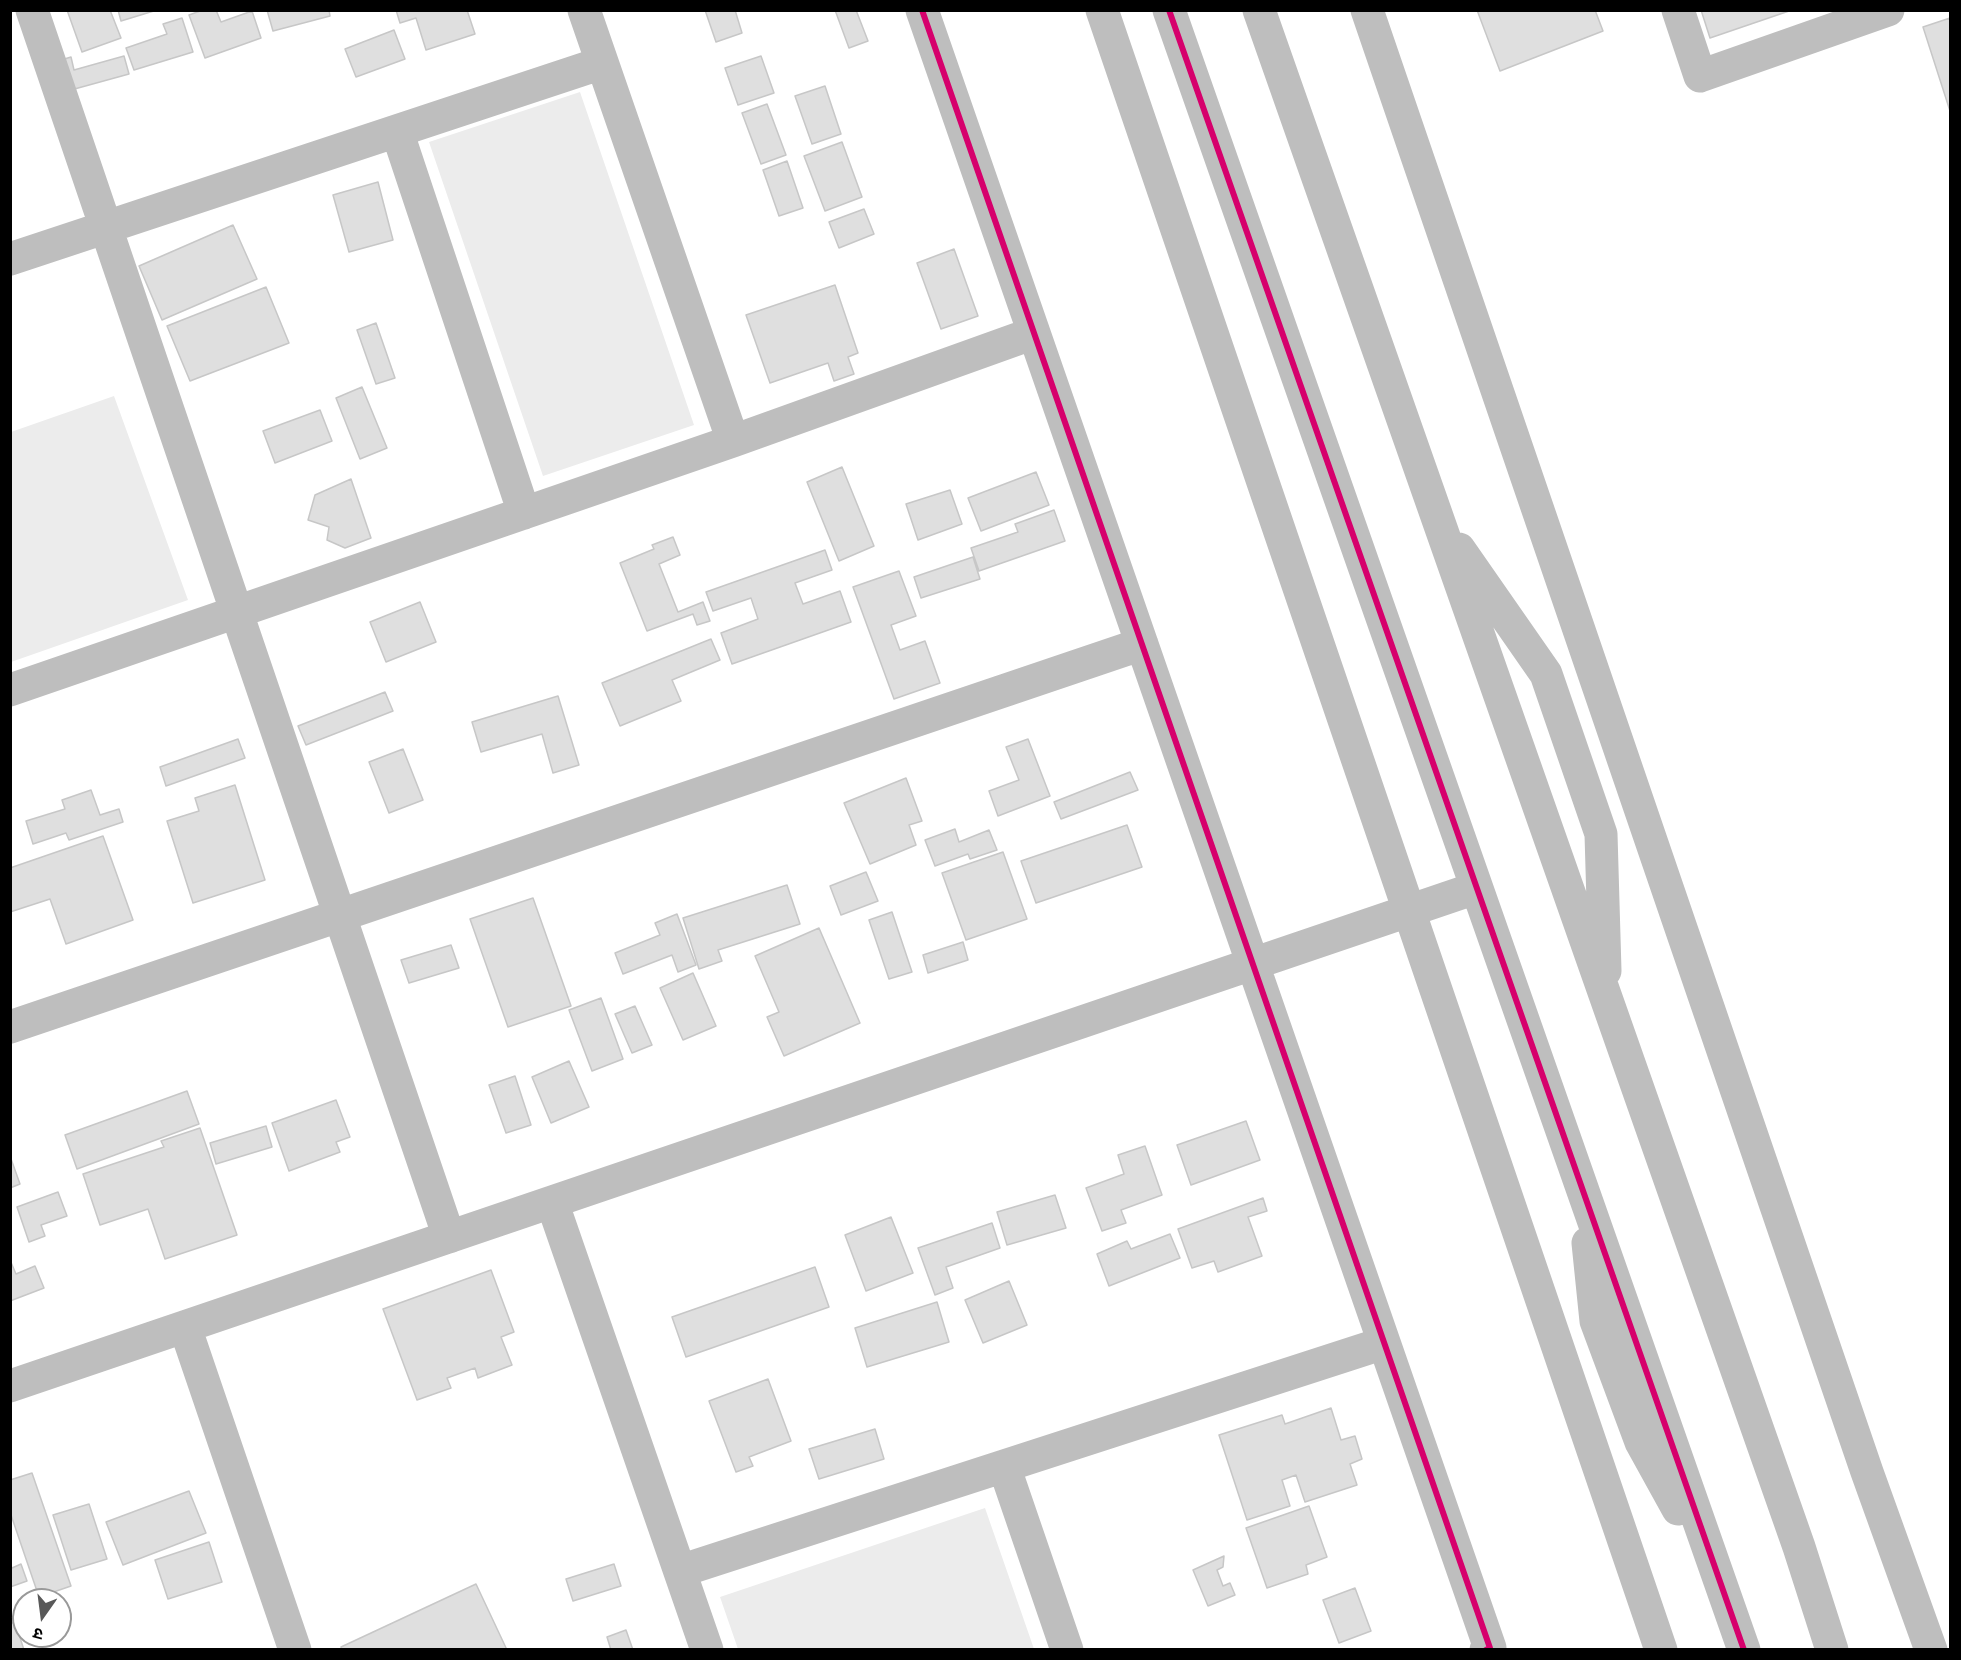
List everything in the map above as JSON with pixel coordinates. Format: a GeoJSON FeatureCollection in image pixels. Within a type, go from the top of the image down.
{"type":"FeatureCollection","features":[{"type":"Feature","properties":{"kind":"street"},"geometry":{"type":"LineString","coordinates":[[32,10],[449,1237]]}},
{"type":"Feature","properties":{"kind":"street"},"geometry":{"type":"LineString","coordinates":[[584,10],[733,441]]}},
{"type":"Feature","properties":{"kind":"street"},"geometry":{"type":"LineString","coordinates":[[922,10],[1490,1648],[1486,1650]]}},
{"type":"Feature","properties":{"kind":"street"},"geometry":{"type":"LineString","coordinates":[[1101,10],[1661,1650]]}},
{"type":"Feature","properties":{"kind":"street"},"geometry":{"type":"LineString","coordinates":[[1169,10],[1744,1650]]}},
{"type":"Feature","properties":{"kind":"street"},"geometry":{"type":"LineString","coordinates":[[1259,10],[1795,1536],[1832,1650]]}},
{"type":"Feature","properties":{"kind":"street"},"geometry":{"type":"LineString","coordinates":[[1367,10],[1852,1426],[1931,1650]]}},
{"type":"Feature","properties":{"kind":"street"},"geometry":{"type":"LineString","coordinates":[[1678,10],[1700,76],[1888,10]]}},
{"type":"Feature","properties":{"kind":"street"},"geometry":{"type":"LineString","coordinates":[[10,259],[602,63]]}},
{"type":"Feature","properties":{"kind":"street"},"geometry":{"type":"LineString","coordinates":[[397,131],[524,513]]}},
{"type":"Feature","properties":{"kind":"street"},"geometry":{"type":"LineString","coordinates":[[10,690],[733,441],[1034,333]]}},
{"type":"Feature","properties":{"kind":"street"},"geometry":{"type":"LineString","coordinates":[[1435,516],[1546,674],[1601,834],[1606,1001]]}},
{"type":"Feature","properties":{"kind":"street"},"geometry":{"type":"LineString","coordinates":[[10,1027],[1142,644]]}},
{"type":"Feature","properties":{"kind":"street"},"geometry":{"type":"LineString","coordinates":[[10,1386],[1476,888]]}},
{"type":"Feature","properties":{"kind":"street"},"geometry":{"type":"LineString","coordinates":[[552,1202],[707,1650]]}},
{"type":"Feature","properties":{"kind":"street"},"geometry":{"type":"LineString","coordinates":[[185,1327],[295,1650]]}},
{"type":"Feature","properties":{"kind":"street"},"geometry":{"type":"LineString","coordinates":[[680,1571],[1384,1343]]}},
{"type":"Feature","properties":{"kind":"street"},"geometry":{"type":"LineString","coordinates":[[1004,1466],[1067,1650]]}},
{"type":"Feature","properties":{"kind":"shaded area"},"geometry":{"type":"Polygon","coordinates":[[[580,92],[694,425],[543,476],[429,142],[580,92]]]}},
{"type":"Feature","properties":{"kind":"shaded area"},"geometry":{"type":"Polygon","coordinates":[[[114,396],[188,600],[11,662],[11,432],[114,396]]]}},
{"type":"Feature","properties":{"kind":"shaded area"},"geometry":{"type":"Polygon","coordinates":[[[985,1508],[1034,1649],[738,1649],[720,1597],[985,1508]]]}},
{"type":"Feature","properties":{"kind":"building"},"geometry":{"type":"Polygon","coordinates":[[[67,10],[110,10],[121,38],[82,52],[67,10]]]}},
{"type":"Feature","properties":{"kind":"building"},"geometry":{"type":"Polygon","coordinates":[[[118,10],[157,10],[121,21],[118,10]]]}},
{"type":"Feature","properties":{"kind":"building"},"geometry":{"type":"Polygon","coordinates":[[[203,10],[216,10],[221,22],[252,11],[261,38],[205,58],[189,15],[203,10]]]}},
{"type":"Feature","properties":{"kind":"building"},"geometry":{"type":"Polygon","coordinates":[[[267,10],[329,10],[330,16],[273,31],[267,10]]]}},
{"type":"Feature","properties":{"kind":"building"},"geometry":{"type":"Polygon","coordinates":[[[396,10],[467,10],[475,34],[426,50],[416,18],[400,23],[396,10]]]}},
{"type":"Feature","properties":{"kind":"building"},"geometry":{"type":"Polygon","coordinates":[[[705,10],[735,10],[742,33],[716,42],[705,10]]]}},
{"type":"Feature","properties":{"kind":"building"},"geometry":{"type":"Polygon","coordinates":[[[835,10],[856,10],[868,41],[849,48],[835,10]]]}},
{"type":"Feature","properties":{"kind":"building"},"geometry":{"type":"Polygon","coordinates":[[[1477,10],[1595,10],[1603,31],[1500,71],[1477,10]]]}},
{"type":"Feature","properties":{"kind":"building"},"geometry":{"type":"Polygon","coordinates":[[[1701,10],[1792,10],[1710,38],[1701,10]]]}},
{"type":"Feature","properties":{"kind":"building"},"geometry":{"type":"Polygon","coordinates":[[[182,18],[193,52],[134,70],[126,48],[167,34],[163,24],[182,18]]]}},
{"type":"Feature","properties":{"kind":"building"},"geometry":{"type":"Polygon","coordinates":[[[1950,18],[1950,111],[1923,27],[1950,18]]]}},
{"type":"Feature","properties":{"kind":"building"},"geometry":{"type":"Polygon","coordinates":[[[394,30],[405,59],[356,77],[345,49],[394,30]]]}},
{"type":"Feature","properties":{"kind":"building"},"geometry":{"type":"Polygon","coordinates":[[[124,56],[129,74],[60,93],[51,63],[71,57],[74,70],[124,56]]]}},
{"type":"Feature","properties":{"kind":"building"},"geometry":{"type":"Polygon","coordinates":[[[761,56],[774,93],[738,105],[725,68],[761,56]]]}},
{"type":"Feature","properties":{"kind":"building"},"geometry":{"type":"Polygon","coordinates":[[[825,86],[841,134],[812,144],[795,96],[825,86]]]}},
{"type":"Feature","properties":{"kind":"building"},"geometry":{"type":"Polygon","coordinates":[[[767,104],[786,155],[761,164],[742,113],[767,104]]]}},
{"type":"Feature","properties":{"kind":"building"},"geometry":{"type":"Polygon","coordinates":[[[842,142],[862,197],[825,211],[804,156],[842,142]]]}},
{"type":"Feature","properties":{"kind":"building"},"geometry":{"type":"Polygon","coordinates":[[[787,161],[803,208],[779,216],[763,170],[787,161]]]}},
{"type":"Feature","properties":{"kind":"building"},"geometry":{"type":"Polygon","coordinates":[[[378,182],[393,240],[349,252],[333,195],[378,182]]]}},
{"type":"Feature","properties":{"kind":"building"},"geometry":{"type":"Polygon","coordinates":[[[864,209],[874,234],[839,248],[829,222],[864,209]]]}},
{"type":"Feature","properties":{"kind":"building"},"geometry":{"type":"Polygon","coordinates":[[[233,225],[257,279],[162,320],[139,266],[233,225]]]}},
{"type":"Feature","properties":{"kind":"building"},"geometry":{"type":"Polygon","coordinates":[[[954,249],[978,316],[941,329],[917,263],[954,249]]]}},
{"type":"Feature","properties":{"kind":"building"},"geometry":{"type":"Polygon","coordinates":[[[835,285],[858,353],[848,357],[854,374],[834,381],[828,363],[770,383],[746,315],[835,285]]]}},
{"type":"Feature","properties":{"kind":"building"},"geometry":{"type":"Polygon","coordinates":[[[266,287],[289,343],[190,381],[167,326],[266,287]]]}},
{"type":"Feature","properties":{"kind":"building"},"geometry":{"type":"Polygon","coordinates":[[[376,323],[395,378],[376,384],[357,330],[376,323]]]}},
{"type":"Feature","properties":{"kind":"building"},"geometry":{"type":"Polygon","coordinates":[[[362,387],[387,448],[360,459],[336,398],[362,387]]]}},
{"type":"Feature","properties":{"kind":"building"},"geometry":{"type":"Polygon","coordinates":[[[320,410],[332,441],[275,463],[263,431],[320,410]]]}},
{"type":"Feature","properties":{"kind":"building"},"geometry":{"type":"Polygon","coordinates":[[[842,467],[874,546],[839,561],[807,482],[842,467]]]}},
{"type":"Feature","properties":{"kind":"building"},"geometry":{"type":"Polygon","coordinates":[[[1036,472],[1049,505],[981,531],[968,498],[1036,472]]]}},
{"type":"Feature","properties":{"kind":"building"},"geometry":{"type":"Polygon","coordinates":[[[351,479],[371,538],[345,548],[327,540],[329,527],[308,520],[315,495],[351,479]]]}},
{"type":"Feature","properties":{"kind":"building"},"geometry":{"type":"Polygon","coordinates":[[[950,490],[962,524],[918,540],[906,504],[950,490]]]}},
{"type":"Feature","properties":{"kind":"building"},"geometry":{"type":"Polygon","coordinates":[[[1054,510],[1065,541],[979,571],[971,548],[1018,532],[1015,524],[1054,510]]]}},
{"type":"Feature","properties":{"kind":"building"},"geometry":{"type":"Polygon","coordinates":[[[673,537],[680,555],[659,564],[678,612],[703,602],[710,621],[697,625],[693,614],[647,631],[620,563],[654,549],[652,545],[673,537]]]}},
{"type":"Feature","properties":{"kind":"building"},"geometry":{"type":"Polygon","coordinates":[[[825,550],[832,570],[795,583],[803,604],[840,591],[851,622],[732,664],[721,633],[758,619],[751,598],[713,611],[706,592],[825,550]]]}},
{"type":"Feature","properties":{"kind":"building"},"geometry":{"type":"Polygon","coordinates":[[[973,557],[980,579],[921,598],[914,577],[973,557]]]}},
{"type":"Feature","properties":{"kind":"building"},"geometry":{"type":"Polygon","coordinates":[[[899,571],[916,616],[891,625],[900,650],[925,641],[940,683],[894,699],[853,587],[899,571]]]}},
{"type":"Feature","properties":{"kind":"building"},"geometry":{"type":"Polygon","coordinates":[[[420,602],[436,642],[386,662],[370,622],[420,602]]]}},
{"type":"Feature","properties":{"kind":"building"},"geometry":{"type":"Polygon","coordinates":[[[711,639],[720,660],[672,680],[681,701],[620,726],[602,683],[711,639]]]}},
{"type":"Feature","properties":{"kind":"building"},"geometry":{"type":"Polygon","coordinates":[[[385,692],[393,711],[306,745],[298,726],[385,692]]]}},
{"type":"Feature","properties":{"kind":"building"},"geometry":{"type":"Polygon","coordinates":[[[558,696],[579,765],[553,773],[542,734],[481,752],[472,722],[558,696]]]}},
{"type":"Feature","properties":{"kind":"building"},"geometry":{"type":"Polygon","coordinates":[[[238,739],[245,758],[166,786],[160,767],[238,739]]]}},
{"type":"Feature","properties":{"kind":"building"},"geometry":{"type":"Polygon","coordinates":[[[1028,739],[1050,796],[998,816],[989,791],[1019,780],[1006,747],[1028,739]]]}},
{"type":"Feature","properties":{"kind":"building"},"geometry":{"type":"Polygon","coordinates":[[[403,749],[423,800],[389,813],[369,762],[403,749]]]}},
{"type":"Feature","properties":{"kind":"building"},"geometry":{"type":"Polygon","coordinates":[[[1130,772],[1138,790],[1061,819],[1054,802],[1130,772]]]}},
{"type":"Feature","properties":{"kind":"building"},"geometry":{"type":"Polygon","coordinates":[[[906,778],[922,821],[909,825],[916,845],[870,864],[844,803],[906,778]]]}},
{"type":"Feature","properties":{"kind":"building"},"geometry":{"type":"Polygon","coordinates":[[[235,785],[265,880],[193,903],[167,821],[199,811],[195,798],[235,785]]]}},
{"type":"Feature","properties":{"kind":"building"},"geometry":{"type":"Polygon","coordinates":[[[91,790],[100,815],[119,809],[123,822],[69,840],[66,833],[33,844],[26,821],[65,809],[62,800],[91,790]]]}},
{"type":"Feature","properties":{"kind":"building"},"geometry":{"type":"Polygon","coordinates":[[[1127,825],[1142,867],[1036,903],[1021,861],[1127,825]]]}},
{"type":"Feature","properties":{"kind":"building"},"geometry":{"type":"Polygon","coordinates":[[[955,829],[959,842],[989,830],[997,850],[970,859],[968,854],[935,866],[925,840],[955,829]]]}},
{"type":"Feature","properties":{"kind":"building"},"geometry":{"type":"Polygon","coordinates":[[[103,836],[133,920],[66,944],[50,899],[10,912],[10,868],[103,836]]]}},
{"type":"Feature","properties":{"kind":"building"},"geometry":{"type":"Polygon","coordinates":[[[1003,852],[1027,919],[966,940],[942,873],[1003,852]]]}},
{"type":"Feature","properties":{"kind":"building"},"geometry":{"type":"Polygon","coordinates":[[[866,872],[878,901],[841,915],[830,886],[866,872]]]}},
{"type":"Feature","properties":{"kind":"building"},"geometry":{"type":"Polygon","coordinates":[[[787,885],[800,924],[718,950],[722,961],[699,969],[683,918],[787,885]]]}},
{"type":"Feature","properties":{"kind":"building"},"geometry":{"type":"Polygon","coordinates":[[[533,898],[571,1006],[508,1027],[470,919],[533,898]]]}},
{"type":"Feature","properties":{"kind":"building"},"geometry":{"type":"Polygon","coordinates":[[[892,912],[912,972],[889,979],[869,920],[892,912]]]}},
{"type":"Feature","properties":{"kind":"building"},"geometry":{"type":"Polygon","coordinates":[[[677,914],[696,965],[678,972],[672,955],[623,974],[615,953],[660,935],[655,923],[677,914]]]}},
{"type":"Feature","properties":{"kind":"building"},"geometry":{"type":"Polygon","coordinates":[[[819,928],[860,1023],[784,1056],[767,1017],[779,1012],[755,956],[819,928]]]}},
{"type":"Feature","properties":{"kind":"building"},"geometry":{"type":"Polygon","coordinates":[[[963,942],[968,960],[928,973],[923,955],[963,942]]]}},
{"type":"Feature","properties":{"kind":"building"},"geometry":{"type":"Polygon","coordinates":[[[451,945],[459,968],[409,983],[401,960],[451,945]]]}},
{"type":"Feature","properties":{"kind":"building"},"geometry":{"type":"Polygon","coordinates":[[[693,973],[716,1026],[683,1040],[660,988],[693,973]]]}},
{"type":"Feature","properties":{"kind":"building"},"geometry":{"type":"Polygon","coordinates":[[[601,998],[623,1059],[592,1071],[569,1010],[601,998]]]}},
{"type":"Feature","properties":{"kind":"building"},"geometry":{"type":"Polygon","coordinates":[[[635,1006],[652,1045],[632,1053],[615,1014],[635,1006]]]}},
{"type":"Feature","properties":{"kind":"building"},"geometry":{"type":"Polygon","coordinates":[[[569,1061],[589,1107],[551,1123],[532,1077],[569,1061]]]}},
{"type":"Feature","properties":{"kind":"building"},"geometry":{"type":"Polygon","coordinates":[[[515,1076],[531,1125],[506,1133],[489,1085],[515,1076]]]}},
{"type":"Feature","properties":{"kind":"building"},"geometry":{"type":"Polygon","coordinates":[[[187,1091],[199,1124],[77,1169],[65,1135],[187,1091]]]}},
{"type":"Feature","properties":{"kind":"building"},"geometry":{"type":"Polygon","coordinates":[[[336,1100],[350,1137],[336,1142],[340,1152],[289,1171],[272,1123],[336,1100]]]}},
{"type":"Feature","properties":{"kind":"building"},"geometry":{"type":"Polygon","coordinates":[[[1246,1121],[1260,1160],[1191,1185],[1177,1145],[1246,1121]]]}},
{"type":"Feature","properties":{"kind":"building"},"geometry":{"type":"Polygon","coordinates":[[[266,1126],[272,1147],[216,1164],[210,1143],[266,1126]]]}},
{"type":"Feature","properties":{"kind":"building"},"geometry":{"type":"Polygon","coordinates":[[[200,1128],[237,1235],[165,1259],[148,1209],[100,1225],[83,1174],[164,1147],[161,1141],[200,1128]]]}},
{"type":"Feature","properties":{"kind":"building"},"geometry":{"type":"Polygon","coordinates":[[[1145,1146],[1162,1195],[1121,1210],[1126,1223],[1102,1231],[1086,1188],[1124,1174],[1118,1155],[1145,1146]]]}},
{"type":"Feature","properties":{"kind":"building"},"geometry":{"type":"Polygon","coordinates":[[[10,1156],[20,1184],[10,1188],[10,1156]]]}},
{"type":"Feature","properties":{"kind":"building"},"geometry":{"type":"Polygon","coordinates":[[[58,1192],[67,1216],[41,1225],[45,1236],[29,1242],[17,1207],[58,1192]]]}},
{"type":"Feature","properties":{"kind":"building"},"geometry":{"type":"Polygon","coordinates":[[[1055,1195],[1066,1228],[1007,1245],[997,1212],[1055,1195]]]}},
{"type":"Feature","properties":{"kind":"building"},"geometry":{"type":"Polygon","coordinates":[[[1263,1198],[1267,1211],[1248,1217],[1262,1256],[1218,1272],[1214,1261],[1192,1268],[1178,1229],[1263,1198]]]}},
{"type":"Feature","properties":{"kind":"building"},"geometry":{"type":"Polygon","coordinates":[[[891,1217],[913,1273],[866,1291],[845,1235],[891,1217]]]}},
{"type":"Feature","properties":{"kind":"building"},"geometry":{"type":"Polygon","coordinates":[[[992,1223],[1000,1248],[946,1267],[953,1288],[935,1295],[918,1248],[992,1223]]]}},
{"type":"Feature","properties":{"kind":"building"},"geometry":{"type":"Polygon","coordinates":[[[1170,1234],[1180,1258],[1109,1286],[1097,1254],[1127,1241],[1131,1249],[1170,1234]]]}},
{"type":"Feature","properties":{"kind":"building"},"geometry":{"type":"Polygon","coordinates":[[[10,1260],[16,1274],[35,1266],[44,1288],[10,1301],[10,1260]]]}},
{"type":"Feature","properties":{"kind":"building"},"geometry":{"type":"Polygon","coordinates":[[[815,1267],[829,1307],[686,1357],[672,1317],[815,1267]]]}},
{"type":"Feature","properties":{"kind":"building"},"geometry":{"type":"Polygon","coordinates":[[[491,1270],[514,1332],[501,1337],[512,1365],[478,1378],[475,1368],[447,1378],[451,1388],[417,1400],[383,1309],[491,1270]]]}},
{"type":"Feature","properties":{"kind":"building"},"geometry":{"type":"Polygon","coordinates":[[[1009,1281],[1027,1325],[983,1343],[965,1300],[1009,1281]]]}},
{"type":"Feature","properties":{"kind":"building"},"geometry":{"type":"Polygon","coordinates":[[[937,1302],[949,1342],[867,1367],[855,1328],[937,1302]]]}},
{"type":"Feature","properties":{"kind":"building"},"geometry":{"type":"Polygon","coordinates":[[[768,1379],[791,1441],[749,1457],[753,1466],[736,1472],[709,1401],[768,1379]]]}},
{"type":"Feature","properties":{"kind":"building"},"geometry":{"type":"Polygon","coordinates":[[[1331,1408],[1341,1440],[1355,1436],[1362,1459],[1350,1464],[1357,1485],[1305,1502],[1296,1475],[1282,1480],[1290,1506],[1247,1520],[1219,1435],[1282,1415],[1285,1424],[1331,1408]]]}},
{"type":"Feature","properties":{"kind":"building"},"geometry":{"type":"Polygon","coordinates":[[[875,1429],[884,1459],[819,1479],[809,1449],[875,1429]]]}},
{"type":"Feature","properties":{"kind":"building"},"geometry":{"type":"Polygon","coordinates":[[[32,1473],[71,1586],[36,1588],[10,1512],[10,1480],[32,1473]]]}},
{"type":"Feature","properties":{"kind":"building"},"geometry":{"type":"Polygon","coordinates":[[[189,1491],[206,1533],[123,1565],[106,1522],[189,1491]]]}},
{"type":"Feature","properties":{"kind":"building"},"geometry":{"type":"Polygon","coordinates":[[[89,1504],[107,1559],[71,1570],[53,1515],[89,1504]]]}},
{"type":"Feature","properties":{"kind":"building"},"geometry":{"type":"Polygon","coordinates":[[[1309,1506],[1327,1557],[1306,1565],[1308,1574],[1267,1588],[1246,1528],[1309,1506]]]}},
{"type":"Feature","properties":{"kind":"building"},"geometry":{"type":"Polygon","coordinates":[[[209,1542],[222,1582],[168,1599],[155,1560],[209,1542]]]}},
{"type":"Feature","properties":{"kind":"building"},"geometry":{"type":"Polygon","coordinates":[[[1224,1556],[1223,1567],[1217,1570],[1223,1586],[1230,1583],[1235,1595],[1208,1606],[1193,1570],[1224,1556]]]}},
{"type":"Feature","properties":{"kind":"building"},"geometry":{"type":"Polygon","coordinates":[[[10,1564],[12,1568],[21,1564],[27,1581],[10,1587],[10,1564]]]}},
{"type":"Feature","properties":{"kind":"building"},"geometry":{"type":"Polygon","coordinates":[[[614,1564],[621,1586],[573,1601],[566,1579],[614,1564]]]}},
{"type":"Feature","properties":{"kind":"building"},"geometry":{"type":"Polygon","coordinates":[[[476,1584],[507,1650],[342,1650],[341,1647],[476,1584]]]}},
{"type":"Feature","properties":{"kind":"building"},"geometry":{"type":"Polygon","coordinates":[[[1355,1588],[1371,1631],[1339,1643],[1323,1600],[1355,1588]]]}},
{"type":"Feature","properties":{"kind":"building"},"geometry":{"type":"Polygon","coordinates":[[[12,1623],[12,1648],[23,1648],[24,1650],[10,1650],[10,1624],[12,1623]]]}},
{"type":"Feature","properties":{"kind":"building"},"geometry":{"type":"Polygon","coordinates":[[[626,1630],[633,1650],[611,1650],[607,1637],[626,1630]]]}},
{"type":"Feature","properties":{"kind":"cycle path"},"geometry":{"type":"LineString","coordinates":[[922,10],[1490,1648],[1486,1650]]}},
{"type":"Feature","properties":{"kind":"cycle path"},"geometry":{"type":"LineString","coordinates":[[1169,10],[1744,1650]]}}]}
